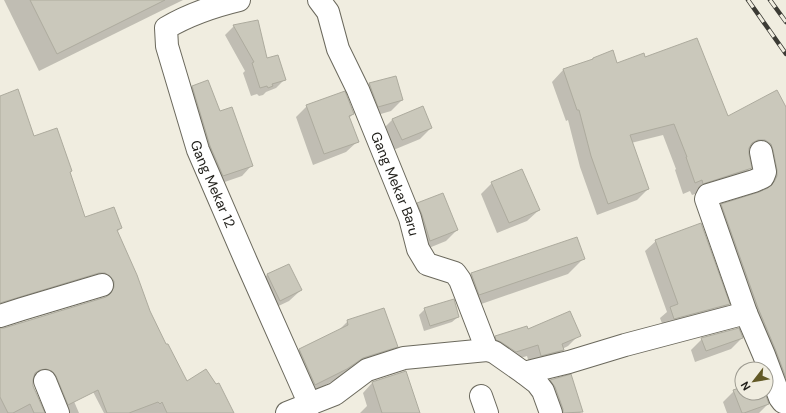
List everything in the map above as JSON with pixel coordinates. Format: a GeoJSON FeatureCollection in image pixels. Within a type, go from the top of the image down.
{"type":"FeatureCollection","features":[{"type":"Feature","properties":{"kind":"street","name":"Gang Mekar 12"},"geometry":{"type":"LineString","coordinates":[[239,0],[204,10],[166,28],[167,46],[198,150],[310,404]]}},
{"type":"Feature","properties":{"kind":"street","name":"Gang Mekar Baru"},"geometry":{"type":"LineString","coordinates":[[319,0],[328,12],[338,49],[361,97],[410,218],[418,249],[428,264],[455,273],[460,280],[486,350]]}},
{"type":"Feature","properties":{"kind":"street"},"geometry":{"type":"LineString","coordinates":[[761,152],[765,172],[763,177],[708,195],[706,199],[746,312],[764,354],[780,398],[786,403]]}},
{"type":"Feature","properties":{"kind":"street"},"geometry":{"type":"LineString","coordinates":[[0,316],[102,285]]}},
{"type":"Feature","properties":{"kind":"street"},"geometry":{"type":"LineString","coordinates":[[524,373],[569,362],[746,312]]}},
{"type":"Feature","properties":{"kind":"street"},"geometry":{"type":"LineString","coordinates":[[287,413],[335,394],[367,370],[404,358],[486,350],[494,352],[537,383],[543,391],[551,413]]}},
{"type":"Feature","properties":{"kind":"street"},"geometry":{"type":"LineString","coordinates":[[44,381],[58,413]]}},
{"type":"Feature","properties":{"kind":"building"},"geometry":{"type":"Polygon","coordinates":[[[30,0],[165,0],[57,54],[30,0]]]}},
{"type":"Feature","properties":{"kind":"building"},"geometry":{"type":"Polygon","coordinates":[[[258,20],[267,58],[278,55],[286,80],[272,84],[273,86],[268,88],[267,86],[260,88],[252,63],[254,62],[233,25],[258,20]]]}},
{"type":"Feature","properties":{"kind":"building"},"geometry":{"type":"Polygon","coordinates":[[[697,38],[728,116],[777,90],[786,107],[786,378],[758,308],[721,204],[759,192],[768,188],[774,182],[777,176],[777,170],[771,144],[765,140],[758,140],[752,143],[749,148],[749,154],[752,168],[703,184],[702,180],[695,183],[674,124],[630,135],[649,189],[608,204],[591,156],[579,110],[577,110],[563,69],[593,59],[613,50],[617,63],[644,53],[645,57],[697,38]]]}},
{"type":"Feature","properties":{"kind":"building"},"geometry":{"type":"Polygon","coordinates":[[[396,76],[403,100],[378,107],[369,83],[396,76]]]}},
{"type":"Feature","properties":{"kind":"building"},"geometry":{"type":"Polygon","coordinates":[[[208,80],[220,111],[232,107],[253,166],[223,176],[210,146],[192,86],[208,80]]]}},
{"type":"Feature","properties":{"kind":"building"},"geometry":{"type":"Polygon","coordinates":[[[18,89],[34,136],[57,128],[72,171],[70,172],[85,217],[114,207],[122,228],[117,230],[137,275],[150,311],[166,344],[168,344],[187,381],[206,369],[216,384],[219,383],[234,413],[167,413],[162,402],[160,404],[158,402],[129,413],[107,413],[98,390],[68,405],[56,376],[52,371],[46,369],[35,373],[33,380],[33,386],[45,413],[34,413],[30,404],[13,413],[8,413],[0,397],[0,328],[106,297],[111,293],[114,287],[114,281],[110,276],[105,273],[99,273],[0,303],[0,96],[18,89]]]}},
{"type":"Feature","properties":{"kind":"building"},"geometry":{"type":"Polygon","coordinates":[[[345,91],[354,114],[349,116],[359,142],[324,154],[306,105],[345,91]]]}},
{"type":"Feature","properties":{"kind":"building"},"geometry":{"type":"Polygon","coordinates":[[[423,106],[432,128],[402,140],[392,119],[423,106]]]}},
{"type":"Feature","properties":{"kind":"building"},"geometry":{"type":"Polygon","coordinates":[[[522,169],[540,210],[509,223],[491,182],[522,169]]]}},
{"type":"Feature","properties":{"kind":"building"},"geometry":{"type":"Polygon","coordinates":[[[443,193],[458,230],[430,241],[417,203],[443,193]]]}},
{"type":"Feature","properties":{"kind":"building"},"geometry":{"type":"Polygon","coordinates":[[[701,223],[730,304],[674,319],[670,307],[678,304],[655,240],[701,223]]]}},
{"type":"Feature","properties":{"kind":"building"},"geometry":{"type":"Polygon","coordinates":[[[577,237],[585,259],[479,295],[471,273],[577,237]]]}},
{"type":"Feature","properties":{"kind":"building"},"geometry":{"type":"Polygon","coordinates":[[[289,264],[302,290],[280,301],[267,274],[289,264]]]}},
{"type":"Feature","properties":{"kind":"building"},"geometry":{"type":"Polygon","coordinates":[[[454,299],[459,317],[430,326],[424,308],[454,299]]]}},
{"type":"Feature","properties":{"kind":"building"},"geometry":{"type":"Polygon","coordinates":[[[384,308],[398,347],[363,358],[347,369],[315,385],[299,349],[348,325],[347,320],[384,308]]]}},
{"type":"Feature","properties":{"kind":"building"},"geometry":{"type":"Polygon","coordinates":[[[570,311],[581,336],[562,344],[564,350],[541,356],[538,345],[516,352],[496,340],[495,336],[527,326],[528,329],[570,311]]]}},
{"type":"Feature","properties":{"kind":"building"},"geometry":{"type":"Polygon","coordinates":[[[739,328],[743,338],[706,351],[701,338],[739,328]]]}},
{"type":"Feature","properties":{"kind":"building"},"geometry":{"type":"Polygon","coordinates":[[[406,371],[420,413],[382,413],[372,382],[406,371]]]}},
{"type":"Feature","properties":{"kind":"building"},"geometry":{"type":"Polygon","coordinates":[[[571,374],[583,412],[563,413],[555,387],[550,380],[571,374]]]}},
{"type":"Feature","properties":{"kind":"building"},"geometry":{"type":"Polygon","coordinates":[[[737,401],[768,401],[769,404],[742,413],[737,401]]]}},
{"type":"Feature","properties":{"kind":"railway"},"geometry":{"type":"LineString","coordinates":[[748,0],[786,54]]}},
{"type":"Feature","properties":{"kind":"railway"},"geometry":{"type":"LineString","coordinates":[[770,0],[786,22]]}}]}
